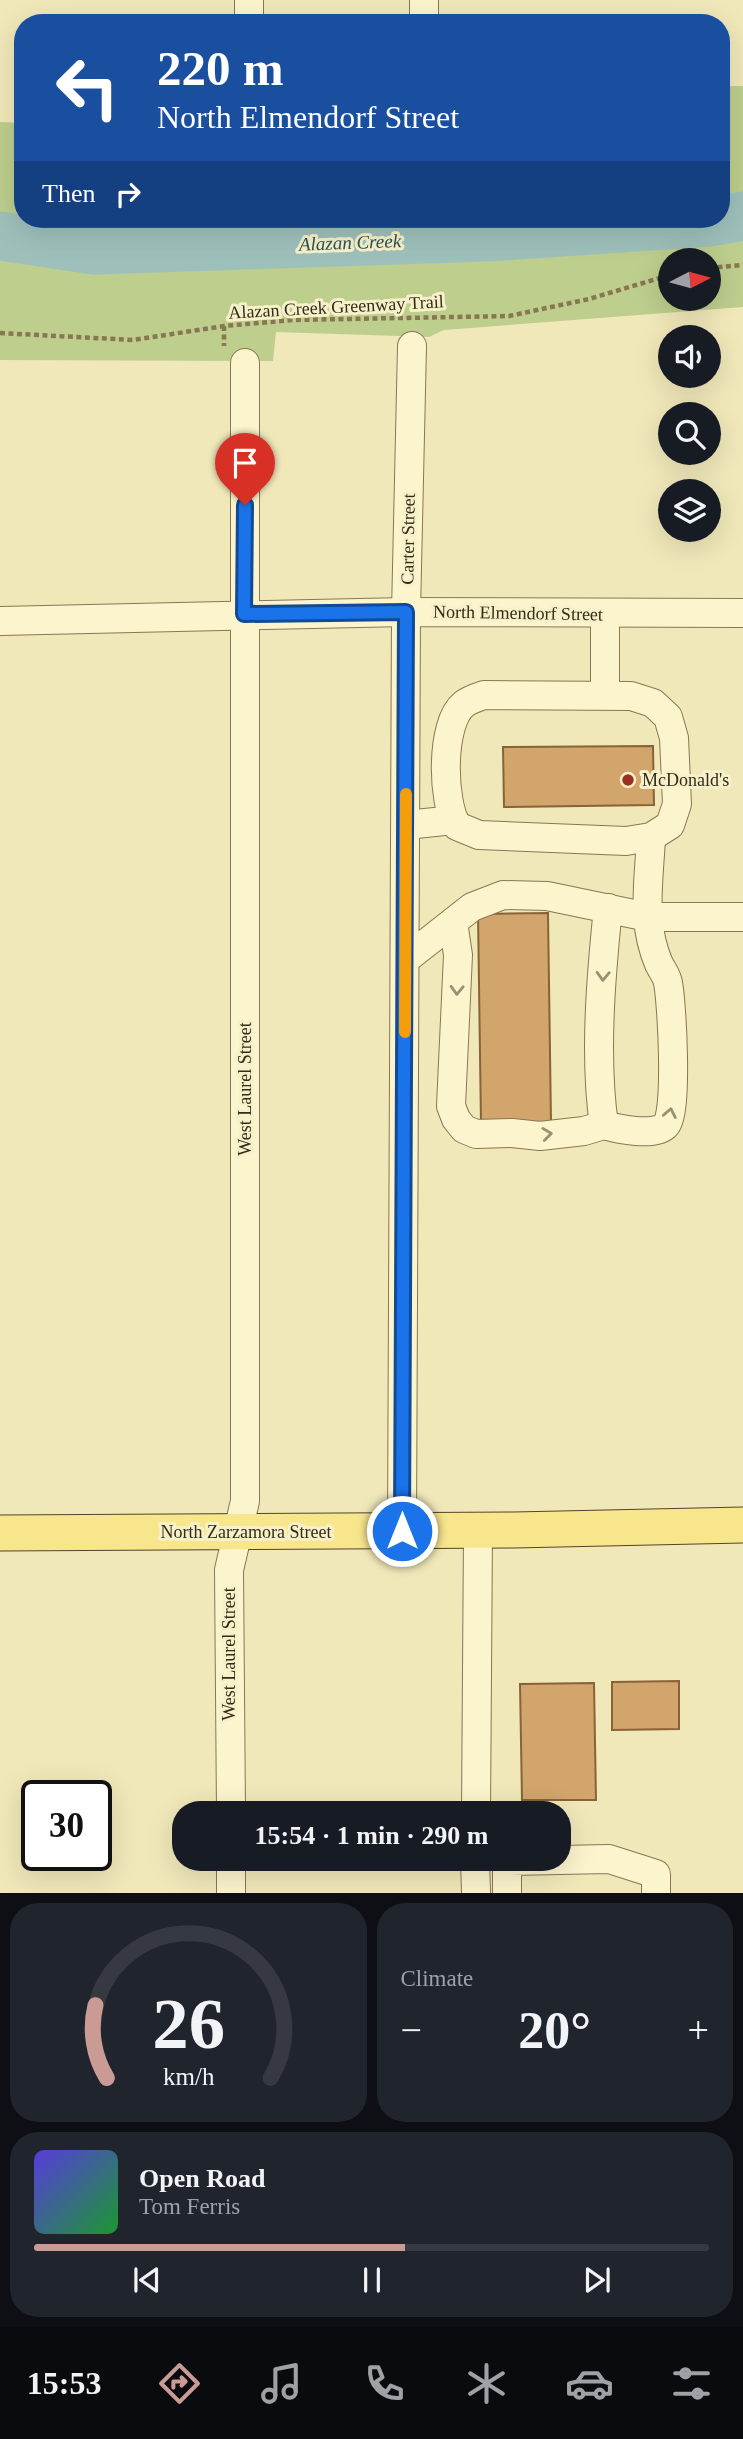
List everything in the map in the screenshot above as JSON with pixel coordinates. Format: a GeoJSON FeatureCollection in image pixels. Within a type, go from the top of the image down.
{"type":"FeatureCollection","features":[{"type":"Feature","properties":{"kind":"main road","name":"North Zarzamora Street"},"geometry":{"type":"LineString","coordinates":[[0,1533],[478,1531],[743,1525]]}},
{"type":"Feature","properties":{"kind":"street","name":"Carter Street"},"geometry":{"type":"LineString","coordinates":[[402,1531],[406,612],[412,346]]}},
{"type":"Feature","properties":{"kind":"street","name":"West Laurel Street"},"geometry":{"type":"LineString","coordinates":[[230,1801],[229,1570],[245,1501],[245,363]]}},
{"type":"Feature","properties":{"kind":"street","name":"North Elmendorf Street"},"geometry":{"type":"LineString","coordinates":[[0,621],[406,612],[743,613]]}},
{"type":"Feature","properties":{"kind":"street"},"geometry":{"type":"LineString","coordinates":[[605,695],[606,614]]}},
{"type":"Feature","properties":{"kind":"street"},"geometry":{"type":"LineString","coordinates":[[484,695],[605,695],[631,696],[653,703],[668,717],[674,738],[677,804],[670,825],[651,837],[626,841],[479,835],[457,826],[448,803],[447,754],[451,724],[463,704],[484,695]]}},
{"type":"Feature","properties":{"kind":"street"},"geometry":{"type":"LineString","coordinates":[[406,825],[454,820]]}},
{"type":"Feature","properties":{"kind":"street"},"geometry":{"type":"LineString","coordinates":[[453,922],[458,955],[451,1106],[464,1129],[476,1134],[512,1133],[540,1136],[584,1131],[604,1125],[616,1129],[662,1129],[669,1123],[672,1109],[673,1056],[668,981],[653,947],[648,917],[651,837]]}},
{"type":"Feature","properties":{"kind":"street"},"geometry":{"type":"LineString","coordinates":[[406,959],[472,907],[503,895],[547,896],[648,917],[743,917]]}},
{"type":"Feature","properties":{"kind":"street"},"geometry":{"type":"LineString","coordinates":[[604,1125],[599,1078],[608,908]]}},
{"type":"Feature","properties":{"kind":"street"},"geometry":{"type":"LineString","coordinates":[[476,1801],[478,1531]]}},
{"type":"Feature","properties":{"kind":"street"},"geometry":{"type":"LineString","coordinates":[[507,1893],[510,1861],[609,1859],[656,1874],[656,1893]]}},
{"type":"Feature","properties":{"kind":"street"},"geometry":{"type":"LineString","coordinates":[[231,1871],[231,1893]]}},
{"type":"Feature","properties":{"kind":"street"},"geometry":{"type":"LineString","coordinates":[[475,1871],[476,1893]]}},
{"type":"Feature","properties":{"kind":"path"},"geometry":{"type":"LineString","coordinates":[[721,267],[743,265]]}},
{"type":"Feature","properties":{"kind":"path","name":"Alazan Creek Greenway Trail"},"geometry":{"type":"LineString","coordinates":[[0,333],[133,340],[224,326],[292,320],[509,316],[589,299],[658,279]]}},
{"type":"Feature","properties":{"kind":"green space"},"geometry":{"type":"Polygon","coordinates":[[[730,86],[743,86],[743,307],[721,309],[721,248],[658,248],[658,312],[678,312],[444,330],[429,337],[276,332],[273,361],[0,360],[0,122],[14,123],[14,228],[730,228],[730,86]]]}},
{"type":"Feature","properties":{"kind":"building"},"geometry":{"type":"Polygon","coordinates":[[[653,746],[654,805],[504,807],[503,747],[653,746]]]}},
{"type":"Feature","properties":{"kind":"building"},"geometry":{"type":"Polygon","coordinates":[[[548,913],[551,1123],[481,1124],[478,914],[548,913]]]}},
{"type":"Feature","properties":{"kind":"building"},"geometry":{"type":"Polygon","coordinates":[[[679,1681],[679,1729],[612,1730],[612,1682],[679,1681]]]}},
{"type":"Feature","properties":{"kind":"building"},"geometry":{"type":"Polygon","coordinates":[[[594,1683],[596,1800],[522,1800],[520,1684],[594,1683]]]}},
{"type":"Feature","properties":{"kind":"waterway","name":"Alazan Creek"},"geometry":{"type":"LineString","coordinates":[[730,218],[743,216]]}},
{"type":"Feature","properties":{"kind":"waterway","name":"Alazan Creek"},"geometry":{"type":"LineString","coordinates":[[0,236],[94,250],[488,237],[621,228]]}},
{"type":"Feature","properties":{"kind":"slow traffic"},"geometry":{"type":"LineString","coordinates":[[405,1032],[406,794]]}},
{"type":"Feature","properties":{"kind":"place","name":"McDonald's"},"geometry":{"type":"Point","coordinates":[628,780]}},
{"type":"Feature","properties":{"kind":"route"},"geometry":{"type":"LineString","coordinates":[[245,505],[244,614],[406,612],[402,1531]]}}]}
